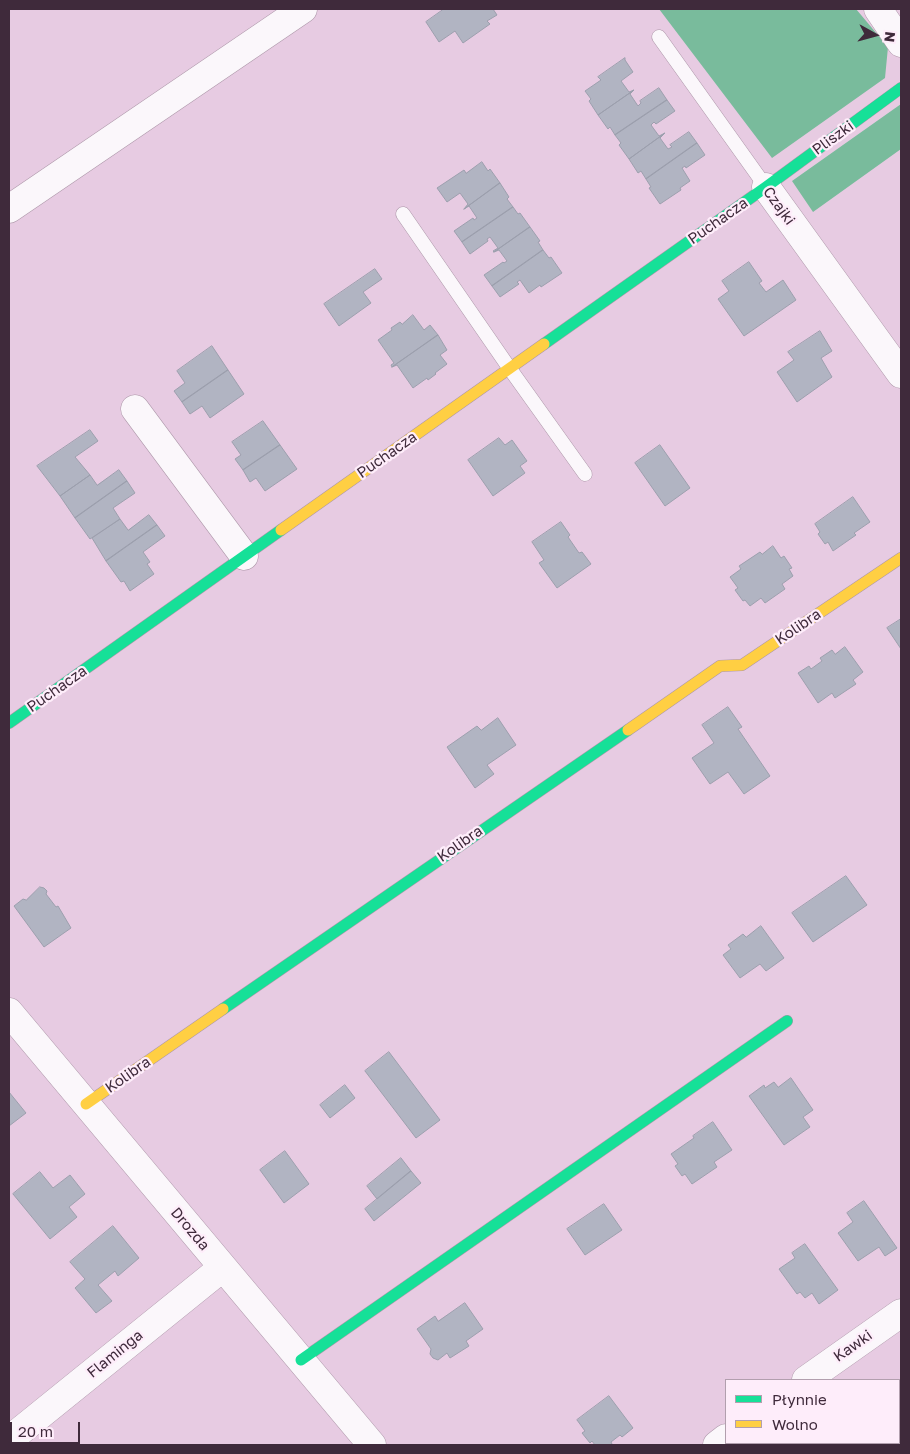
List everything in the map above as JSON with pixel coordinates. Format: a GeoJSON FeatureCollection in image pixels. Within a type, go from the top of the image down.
{"type":"FeatureCollection","features":[{"type":"Feature","properties":{"kind":"street"},"geometry":{"type":"LineString","coordinates":[[9,209],[303,9]]}},
{"type":"Feature","properties":{"kind":"street"},"geometry":{"type":"LineString","coordinates":[[878,9],[901,42]]}},
{"type":"Feature","properties":{"kind":"street","name":"Pliszki"},"geometry":{"type":"LineString","coordinates":[[766,187],[901,88]]}},
{"type":"Feature","properties":{"kind":"street","name":"Puchacza"},"geometry":{"type":"LineString","coordinates":[[9,723],[766,187]]}},
{"type":"Feature","properties":{"kind":"street","name":"Czajki"},"geometry":{"type":"LineString","coordinates":[[766,187],[901,374]]}},
{"type":"Feature","properties":{"kind":"street"},"geometry":{"type":"LineString","coordinates":[[135,408],[244,556]]}},
{"type":"Feature","properties":{"kind":"street","name":"Kolibra"},"geometry":{"type":"LineString","coordinates":[[86,1104],[720,666],[742,665],[901,558]]}},
{"type":"Feature","properties":{"kind":"street","name":"Drozda"},"geometry":{"type":"LineString","coordinates":[[9,1012],[372,1445]]}},
{"type":"Feature","properties":{"kind":"street"},"geometry":{"type":"LineString","coordinates":[[301,1360],[787,1020]]}},
{"type":"Feature","properties":{"kind":"street","name":"Flaminga"},"geometry":{"type":"LineString","coordinates":[[9,1440],[222,1268]]}},
{"type":"Feature","properties":{"kind":"street","name":"Kawki"},"geometry":{"type":"LineString","coordinates":[[821,1376],[901,1313]]}},
{"type":"Feature","properties":{"kind":"lane","name":"Czajki"},"geometry":{"type":"LineString","coordinates":[[659,37],[766,187]]}},
{"type":"Feature","properties":{"kind":"lane"},"geometry":{"type":"LineString","coordinates":[[403,214],[585,474]]}},
{"type":"Feature","properties":{"kind":"green space"},"geometry":{"type":"Polygon","coordinates":[[[659,9],[856,9],[888,47],[885,78],[772,158],[659,9]]]}},
{"type":"Feature","properties":{"kind":"green space"},"geometry":{"type":"Polygon","coordinates":[[[901,104],[901,149],[813,212],[792,181],[901,104]]]}},
{"type":"Feature","properties":{"kind":"building"},"geometry":{"type":"Polygon","coordinates":[[[444,9],[493,9],[497,15],[487,21],[490,24],[463,43],[455,31],[439,42],[426,22],[444,9]]]}},
{"type":"Feature","properties":{"kind":"building"},"geometry":{"type":"Polygon","coordinates":[[[625,58],[633,72],[621,81],[629,92],[634,90],[598,115],[585,91],[601,80],[598,77],[625,58]]]}},
{"type":"Feature","properties":{"kind":"building"},"geometry":{"type":"Polygon","coordinates":[[[659,88],[667,100],[615,135],[598,115],[634,90],[630,94],[638,106],[641,103],[640,101],[659,88]]]}},
{"type":"Feature","properties":{"kind":"building"},"geometry":{"type":"Polygon","coordinates":[[[667,100],[675,111],[656,124],[654,122],[651,125],[659,136],[665,133],[629,159],[619,145],[621,143],[615,135],[667,100]]]}},
{"type":"Feature","properties":{"kind":"building"},"geometry":{"type":"Polygon","coordinates":[[[689,132],[697,143],[646,179],[641,171],[638,173],[629,159],[665,133],[660,138],[668,149],[672,147],[670,145],[689,132]]]}},
{"type":"Feature","properties":{"kind":"building"},"geometry":{"type":"Polygon","coordinates":[[[697,143],[705,155],[686,168],[685,166],[682,168],[690,181],[680,188],[681,190],[660,204],[649,188],[651,187],[646,179],[697,143]]]}},
{"type":"Feature","properties":{"kind":"building"},"geometry":{"type":"Polygon","coordinates":[[[482,162],[488,171],[490,169],[500,183],[464,209],[468,204],[460,193],[447,202],[437,188],[464,170],[466,173],[482,162]]]}},
{"type":"Feature","properties":{"kind":"building"},"geometry":{"type":"Polygon","coordinates":[[[500,183],[513,207],[462,242],[454,231],[473,218],[474,220],[477,218],[469,206],[464,209],[500,183]]]}},
{"type":"Feature","properties":{"kind":"building"},"geometry":{"type":"Polygon","coordinates":[[[513,207],[530,227],[494,252],[498,248],[490,237],[487,239],[488,241],[470,254],[462,242],[513,207]]]}},
{"type":"Feature","properties":{"kind":"building"},"geometry":{"type":"Polygon","coordinates":[[[530,227],[540,241],[538,242],[543,250],[492,286],[484,275],[507,261],[499,250],[494,252],[530,227]]]}},
{"type":"Feature","properties":{"kind":"building"},"geometry":{"type":"Polygon","coordinates":[[[543,250],[549,258],[551,257],[562,273],[529,293],[520,280],[517,282],[519,284],[500,297],[492,286],[543,250]]]}},
{"type":"Feature","properties":{"kind":"building"},"geometry":{"type":"Polygon","coordinates":[[[749,262],[762,281],[759,283],[766,292],[783,280],[796,300],[744,336],[718,299],[729,291],[722,281],[749,262]]]}},
{"type":"Feature","properties":{"kind":"building"},"geometry":{"type":"Polygon","coordinates":[[[375,269],[382,279],[363,292],[371,303],[339,326],[324,304],[375,269]]]}},
{"type":"Feature","properties":{"kind":"building"},"geometry":{"type":"Polygon","coordinates":[[[413,315],[424,330],[430,325],[438,335],[392,367],[391,365],[394,363],[378,340],[392,330],[391,328],[400,322],[402,324],[413,315]]]}},
{"type":"Feature","properties":{"kind":"building"},"geometry":{"type":"Polygon","coordinates":[[[820,331],[832,351],[821,358],[832,377],[797,402],[777,372],[794,360],[788,352],[820,331]]]}},
{"type":"Feature","properties":{"kind":"building"},"geometry":{"type":"Polygon","coordinates":[[[438,335],[447,350],[440,355],[447,364],[428,380],[427,378],[413,388],[397,365],[392,367],[438,335]]]}},
{"type":"Feature","properties":{"kind":"building"},"geometry":{"type":"Polygon","coordinates":[[[212,346],[228,370],[182,402],[174,391],[185,383],[177,371],[212,346]]]}},
{"type":"Feature","properties":{"kind":"building"},"geometry":{"type":"Polygon","coordinates":[[[228,370],[244,394],[210,418],[202,406],[190,414],[182,402],[228,370]]]}},
{"type":"Feature","properties":{"kind":"building"},"geometry":{"type":"Polygon","coordinates":[[[263,421],[280,445],[243,470],[235,459],[241,455],[232,442],[263,421]]]}},
{"type":"Feature","properties":{"kind":"building"},"geometry":{"type":"Polygon","coordinates":[[[90,430],[98,441],[75,457],[90,475],[60,496],[37,466],[90,430]]]}},
{"type":"Feature","properties":{"kind":"building"},"geometry":{"type":"Polygon","coordinates":[[[499,438],[505,445],[512,440],[527,461],[520,466],[525,473],[493,496],[468,460],[499,438]]]}},
{"type":"Feature","properties":{"kind":"building"},"geometry":{"type":"Polygon","coordinates":[[[280,445],[297,469],[265,491],[256,478],[250,482],[243,470],[280,445]]]}},
{"type":"Feature","properties":{"kind":"building"},"geometry":{"type":"Polygon","coordinates":[[[660,445],[690,488],[665,506],[635,463],[660,445]]]}},
{"type":"Feature","properties":{"kind":"building"},"geometry":{"type":"Polygon","coordinates":[[[119,470],[127,481],[75,518],[60,496],[90,475],[97,485],[119,470]]]}},
{"type":"Feature","properties":{"kind":"building"},"geometry":{"type":"Polygon","coordinates":[[[127,481],[135,493],[113,508],[120,519],[90,539],[75,518],[127,481]]]}},
{"type":"Feature","properties":{"kind":"building"},"geometry":{"type":"Polygon","coordinates":[[[853,497],[870,522],[854,533],[856,535],[833,551],[828,542],[825,544],[818,534],[820,532],[815,524],[853,497]]]}},
{"type":"Feature","properties":{"kind":"building"},"geometry":{"type":"Polygon","coordinates":[[[149,515],[157,525],[106,561],[92,538],[120,519],[128,530],[149,515]]]}},
{"type":"Feature","properties":{"kind":"building"},"geometry":{"type":"Polygon","coordinates":[[[561,522],[579,553],[582,552],[591,564],[557,588],[539,563],[544,560],[532,542],[561,522]]]}},
{"type":"Feature","properties":{"kind":"building"},"geometry":{"type":"Polygon","coordinates":[[[157,525],[165,536],[143,552],[150,562],[147,564],[154,574],[130,591],[124,581],[121,582],[106,561],[157,525]]]}},
{"type":"Feature","properties":{"kind":"building"},"geometry":{"type":"Polygon","coordinates":[[[773,546],[781,558],[784,556],[792,568],[789,569],[793,576],[782,584],[785,589],[765,603],[761,598],[750,606],[745,600],[743,601],[735,590],[738,588],[730,577],[741,569],[739,566],[773,546]]]}},
{"type":"Feature","properties":{"kind":"building"},"geometry":{"type":"Polygon","coordinates":[[[901,619],[901,649],[887,628],[901,619]]]}},
{"type":"Feature","properties":{"kind":"building"},"geometry":{"type":"Polygon","coordinates":[[[845,647],[863,672],[853,680],[856,684],[835,698],[832,693],[818,703],[798,673],[809,666],[811,669],[822,661],[820,658],[832,650],[835,654],[845,647]]]}},
{"type":"Feature","properties":{"kind":"building"},"geometry":{"type":"Polygon","coordinates":[[[728,707],[742,727],[738,729],[770,776],[744,794],[728,772],[710,784],[692,758],[714,743],[702,725],[728,707]]]}},
{"type":"Feature","properties":{"kind":"building"},"geometry":{"type":"Polygon","coordinates":[[[498,718],[516,745],[487,765],[494,774],[475,788],[447,747],[477,726],[481,730],[498,718]]]}},
{"type":"Feature","properties":{"kind":"building"},"geometry":{"type":"Polygon","coordinates":[[[846,876],[867,905],[813,942],[792,913],[846,876]]]}},
{"type":"Feature","properties":{"kind":"building"},"geometry":{"type":"Polygon","coordinates":[[[40,887],[47,891],[46,894],[56,907],[58,906],[71,928],[44,947],[14,906],[23,899],[26,900],[40,887]]]}},
{"type":"Feature","properties":{"kind":"building"},"geometry":{"type":"Polygon","coordinates":[[[761,926],[784,958],[766,971],[760,964],[740,978],[723,955],[731,949],[728,945],[743,934],[746,937],[761,926]]]}},
{"type":"Feature","properties":{"kind":"building"},"geometry":{"type":"Polygon","coordinates":[[[389,1052],[440,1120],[416,1138],[365,1071],[389,1052]]]}},
{"type":"Feature","properties":{"kind":"building"},"geometry":{"type":"Polygon","coordinates":[[[791,1078],[813,1110],[803,1117],[810,1127],[784,1145],[749,1096],[764,1085],[765,1088],[774,1082],[778,1087],[791,1078]]]}},
{"type":"Feature","properties":{"kind":"building"},"geometry":{"type":"Polygon","coordinates":[[[345,1085],[355,1098],[330,1118],[320,1105],[345,1085]]]}},
{"type":"Feature","properties":{"kind":"building"},"geometry":{"type":"Polygon","coordinates":[[[9,1092],[26,1113],[9,1126],[9,1092]]]}},
{"type":"Feature","properties":{"kind":"building"},"geometry":{"type":"Polygon","coordinates":[[[713,1122],[732,1150],[714,1162],[717,1167],[692,1184],[685,1174],[682,1176],[675,1166],[678,1164],[671,1154],[713,1122]]]}},
{"type":"Feature","properties":{"kind":"building"},"geometry":{"type":"Polygon","coordinates":[[[285,1151],[309,1184],[284,1203],[260,1170],[285,1151]]]}},
{"type":"Feature","properties":{"kind":"building"},"geometry":{"type":"Polygon","coordinates":[[[401,1158],[411,1171],[377,1199],[367,1186],[401,1158]]]}},
{"type":"Feature","properties":{"kind":"building"},"geometry":{"type":"Polygon","coordinates":[[[411,1171],[421,1183],[374,1221],[365,1209],[411,1171]]]}},
{"type":"Feature","properties":{"kind":"building"},"geometry":{"type":"Polygon","coordinates":[[[40,1172],[53,1188],[70,1175],[85,1194],[69,1207],[77,1217],[50,1239],[13,1194],[40,1172]]]}},
{"type":"Feature","properties":{"kind":"building"},"geometry":{"type":"Polygon","coordinates":[[[864,1201],[897,1248],[885,1256],[879,1247],[858,1261],[838,1233],[853,1222],[847,1213],[864,1201]]]}},
{"type":"Feature","properties":{"kind":"building"},"geometry":{"type":"Polygon","coordinates":[[[604,1204],[622,1230],[585,1255],[567,1229],[604,1204]]]}},
{"type":"Feature","properties":{"kind":"building"},"geometry":{"type":"Polygon","coordinates":[[[113,1226],[139,1258],[118,1276],[115,1271],[98,1285],[112,1301],[96,1313],[75,1288],[85,1279],[70,1262],[113,1226]]]}},
{"type":"Feature","properties":{"kind":"building"},"geometry":{"type":"Polygon","coordinates":[[[805,1244],[838,1290],[819,1304],[812,1293],[805,1298],[800,1292],[797,1294],[779,1269],[795,1258],[792,1253],[805,1244]]]}},
{"type":"Feature","properties":{"kind":"building"},"geometry":{"type":"Polygon","coordinates":[[[465,1303],[483,1329],[466,1341],[469,1346],[450,1358],[447,1353],[438,1360],[433,1358],[430,1354],[431,1349],[417,1329],[435,1316],[438,1321],[465,1303]]]}},
{"type":"Feature","properties":{"kind":"building"},"geometry":{"type":"Polygon","coordinates":[[[609,1396],[633,1428],[622,1437],[620,1435],[610,1445],[595,1445],[592,1441],[590,1443],[582,1433],[585,1431],[577,1420],[609,1396]]]}},
{"type":"Feature","properties":{"kind":"building"},"geometry":{"type":"Polygon","coordinates":[[[782,1444],[821,1444],[819,1445],[780,1445],[782,1444]]]}},
{"type":"Feature","properties":{"kind":"traffic: fast"},"geometry":{"type":"LineString","coordinates":[[544,344],[766,187],[901,88]]}},
{"type":"Feature","properties":{"kind":"traffic: fast"},"geometry":{"type":"LineString","coordinates":[[9,723],[281,530]]}},
{"type":"Feature","properties":{"kind":"traffic: fast"},"geometry":{"type":"LineString","coordinates":[[223,1009],[628,730]]}},
{"type":"Feature","properties":{"kind":"traffic: fast"},"geometry":{"type":"LineString","coordinates":[[301,1360],[787,1021]]}},
{"type":"Feature","properties":{"kind":"traffic: slow"},"geometry":{"type":"LineString","coordinates":[[281,530],[544,344]]}},
{"type":"Feature","properties":{"kind":"traffic: slow"},"geometry":{"type":"LineString","coordinates":[[628,730],[720,666],[742,665],[901,558]]}},
{"type":"Feature","properties":{"kind":"traffic: slow"},"geometry":{"type":"LineString","coordinates":[[86,1104],[223,1009]]}}]}
